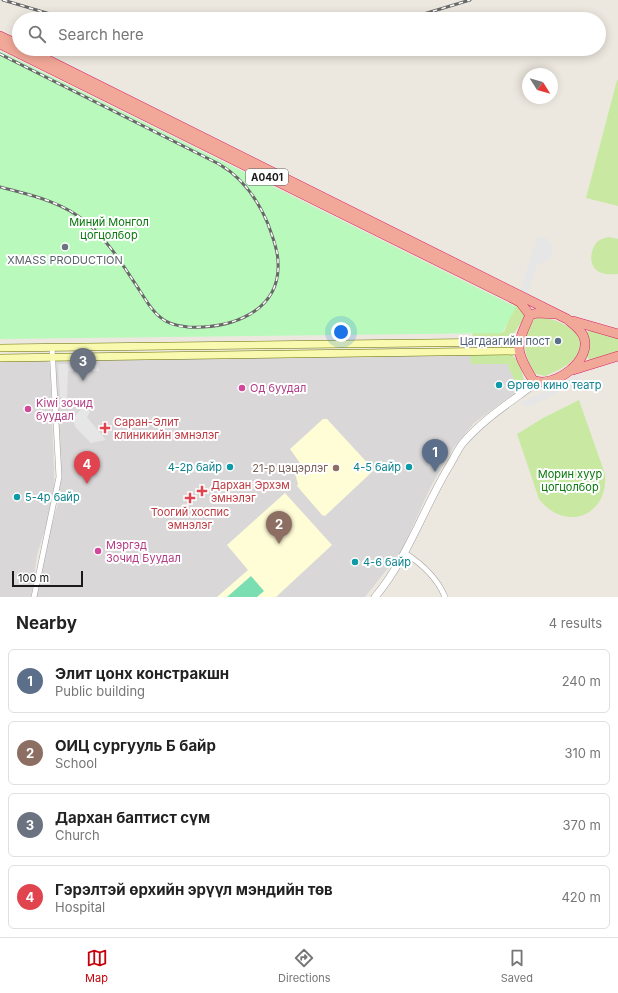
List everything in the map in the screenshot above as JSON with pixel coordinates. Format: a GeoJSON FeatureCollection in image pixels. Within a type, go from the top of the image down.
{"type":"FeatureCollection","features":[{"type":"Feature","properties":{"kind":"highway"},"geometry":{"type":"LineString","coordinates":[[0,36],[12,42]]}},
{"type":"Feature","properties":{"kind":"highway","name":"A0401"},"geometry":{"type":"LineString","coordinates":[[0,44],[12,50]]}},
{"type":"Feature","properties":{"kind":"highway","name":"A0401"},"geometry":{"type":"LineString","coordinates":[[24,56],[520,302],[530,315],[537,313],[556,314]]}},
{"type":"Feature","properties":{"kind":"highway","name":"A0401"},"geometry":{"type":"LineString","coordinates":[[40,56],[556,314],[567,319],[618,334]]}},
{"type":"Feature","properties":{"kind":"highway"},"geometry":{"type":"LineString","coordinates":[[530,315],[518,347],[529,374],[533,380],[537,382]]}},
{"type":"Feature","properties":{"kind":"highway","name":"A0401"},"geometry":{"type":"LineString","coordinates":[[567,319],[582,333],[585,344],[584,356],[568,372]]}},
{"type":"Feature","properties":{"kind":"highway","name":"A0401"},"geometry":{"type":"LineString","coordinates":[[537,382],[549,382],[568,372],[618,356]]}},
{"type":"Feature","properties":{"kind":"main road"},"geometry":{"type":"LineString","coordinates":[[0,348],[518,347]]}},
{"type":"Feature","properties":{"kind":"main road"},"geometry":{"type":"LineString","coordinates":[[0,358],[518,347]]}},
{"type":"Feature","properties":{"kind":"street"},"geometry":{"type":"LineString","coordinates":[[34,597],[59,477],[52,348]]}},
{"type":"Feature","properties":{"kind":"street"},"geometry":{"type":"LineString","coordinates":[[375,597],[387,583],[405,553],[432,494],[462,445],[484,421],[537,382]]}},
{"type":"Feature","properties":{"kind":"street"},"geometry":{"type":"LineString","coordinates":[[405,553],[434,576],[445,597]]}},
{"type":"Feature","properties":{"kind":"shaded area"},"geometry":{"type":"Polygon","coordinates":[[[537,237],[547,238],[553,246],[553,251],[547,261],[537,265],[527,295],[520,292],[537,237]]]}},
{"type":"Feature","properties":{"kind":"shaded area"},"geometry":{"type":"Polygon","coordinates":[[[503,352],[516,358],[524,380],[520,389],[474,423],[454,447],[431,486],[401,552],[365,597],[36,597],[38,575],[58,503],[54,363],[58,357],[503,352]]]}},
{"type":"Feature","properties":{"kind":"shaded area"},"geometry":{"type":"Polygon","coordinates":[[[45,359],[50,364],[55,497],[37,555],[31,597],[0,597],[0,360],[45,359]]]}},
{"type":"Feature","properties":{"kind":"shaded area"},"geometry":{"type":"Polygon","coordinates":[[[58,364],[98,364],[99,371],[68,371],[67,400],[60,397],[58,364]]]}},
{"type":"Feature","properties":{"kind":"shaded area"},"geometry":{"type":"Polygon","coordinates":[[[579,374],[580,379],[577,383],[541,401],[527,407],[520,403],[579,374]]]}},
{"type":"Feature","properties":{"kind":"shaded area"},"geometry":{"type":"Polygon","coordinates":[[[84,406],[90,412],[87,417],[106,440],[91,443],[76,428],[72,419],[84,406]]]}},
{"type":"Feature","properties":{"kind":"shaded area","name":"21-р цэцэрлэг"},"geometry":{"type":"Polygon","coordinates":[[[323,419],[327,419],[374,470],[325,516],[322,515],[297,486],[298,484],[295,474],[302,466],[290,449],[323,419]]]}},
{"type":"Feature","properties":{"kind":"shaded area"},"geometry":{"type":"Polygon","coordinates":[[[285,493],[332,545],[276,597],[217,597],[248,570],[227,545],[285,493]]]}},
{"type":"Feature","properties":{"kind":"green space","name":"Миний Монгол цогцолбор"},"geometry":{"type":"Polygon","coordinates":[[[0,51],[516,307],[502,333],[0,339],[0,51]]]}},
{"type":"Feature","properties":{"kind":"green space"},"geometry":{"type":"Polygon","coordinates":[[[618,80],[618,206],[586,198],[618,80]]]}},
{"type":"Feature","properties":{"kind":"green space"},"geometry":{"type":"Polygon","coordinates":[[[609,237],[618,239],[618,274],[602,273],[597,271],[592,264],[591,255],[594,246],[600,240],[609,237]]]}},
{"type":"Feature","properties":{"kind":"green space"},"geometry":{"type":"Polygon","coordinates":[[[515,303],[526,315],[511,338],[471,341],[473,332],[504,332],[515,303]]]}},
{"type":"Feature","properties":{"kind":"green space"},"geometry":{"type":"Polygon","coordinates":[[[537,317],[554,320],[563,324],[577,335],[580,342],[580,350],[571,362],[545,376],[536,374],[528,360],[526,353],[525,338],[527,330],[537,317]]]}},
{"type":"Feature","properties":{"kind":"green space"},"geometry":{"type":"Polygon","coordinates":[[[589,329],[618,337],[618,353],[589,360],[587,356],[589,329]]]}},
{"type":"Feature","properties":{"kind":"green space"},"geometry":{"type":"Polygon","coordinates":[[[511,354],[522,371],[523,381],[519,390],[507,364],[471,364],[470,355],[511,354]]]}},
{"type":"Feature","properties":{"kind":"green space","name":"Морин хуур цогцолбор"},"geometry":{"type":"Polygon","coordinates":[[[579,400],[605,474],[604,489],[600,500],[593,509],[583,515],[572,517],[561,515],[549,509],[539,499],[517,434],[543,418],[579,400]]]}},
{"type":"Feature","properties":{"kind":"green space"},"geometry":{"type":"Polygon","coordinates":[[[251,576],[264,591],[257,597],[227,597],[251,576]]]}},
{"type":"Feature","properties":{"kind":"railway"},"geometry":{"type":"LineString","coordinates":[[3,0],[43,12]]}},
{"type":"Feature","properties":{"kind":"railway"},"geometry":{"type":"LineString","coordinates":[[430,12],[470,0]]}},
{"type":"Feature","properties":{"kind":"railway"},"geometry":{"type":"LineString","coordinates":[[0,54],[219,164],[228,170],[249,190],[260,206],[268,224],[277,252],[277,280],[271,294],[262,306],[235,321],[204,327],[188,327],[173,324],[163,319],[154,311],[109,245],[86,222],[56,204],[34,196],[0,187]]}},
{"type":"Feature","properties":{"kind":"place","name":"XMASS PRODUCTION"},"geometry":{"type":"Point","coordinates":[65,247]}},
{"type":"Feature","properties":{"kind":"place","name":"Цагдаагийн пост"},"geometry":{"type":"Point","coordinates":[558,341]}},
{"type":"Feature","properties":{"kind":"place","name":"Дархан баптист сүм"},"geometry":{"type":"Point","coordinates":[83,381]}},
{"type":"Feature","properties":{"kind":"place","name":"Өргөө кино театр"},"geometry":{"type":"Point","coordinates":[499,385]}},
{"type":"Feature","properties":{"kind":"place","name":"Од буудал"},"geometry":{"type":"Point","coordinates":[242,388]}},
{"type":"Feature","properties":{"kind":"place","name":"Kiwi зочид буудал"},"geometry":{"type":"Point","coordinates":[28,409]}},
{"type":"Feature","properties":{"kind":"place","name":"Саран-Элит клиникийн эмнэлэг"},"geometry":{"type":"Point","coordinates":[105,428]}},
{"type":"Feature","properties":{"kind":"place","name":"4-2р байр"},"geometry":{"type":"Point","coordinates":[230,467]}},
{"type":"Feature","properties":{"kind":"place","name":"4-5 байр"},"geometry":{"type":"Point","coordinates":[409,467]}},
{"type":"Feature","properties":{"kind":"place","name":"21-р цэцэрлэг"},"geometry":{"type":"Point","coordinates":[336,468]}},
{"type":"Feature","properties":{"kind":"place","name":"Элит цонх констракшн"},"geometry":{"type":"Point","coordinates":[435,472]}},
{"type":"Feature","properties":{"kind":"place","name":"Гэрэлтэй өрхийн эрүүл мэндийн төв"},"geometry":{"type":"Point","coordinates":[87,484]}},
{"type":"Feature","properties":{"kind":"place","name":"Дархан Эрхэм эмнэлэг"},"geometry":{"type":"Point","coordinates":[202,491]}},
{"type":"Feature","properties":{"kind":"place","name":"5-4р байр"},"geometry":{"type":"Point","coordinates":[17,497]}},
{"type":"Feature","properties":{"kind":"place","name":"Тоогий хоспис эмнэлэг"},"geometry":{"type":"Point","coordinates":[190,498]}},
{"type":"Feature","properties":{"kind":"place","name":"ОИЦ сургууль Б байр"},"geometry":{"type":"Point","coordinates":[279,544]}},
{"type":"Feature","properties":{"kind":"place","name":"Мэргэд Зочид Буудал"},"geometry":{"type":"Point","coordinates":[98,551]}},
{"type":"Feature","properties":{"kind":"place","name":"4-6 байр"},"geometry":{"type":"Point","coordinates":[355,562]}}]}
